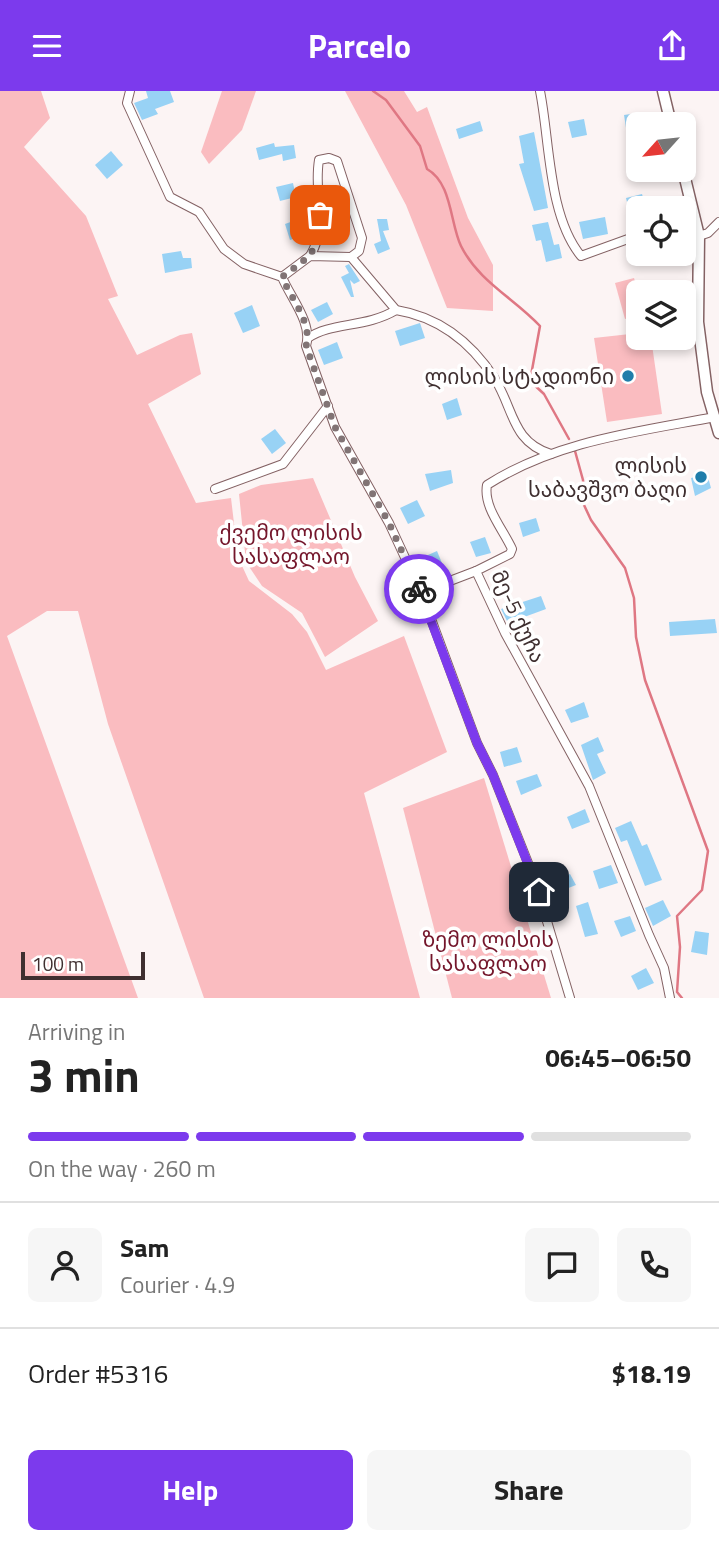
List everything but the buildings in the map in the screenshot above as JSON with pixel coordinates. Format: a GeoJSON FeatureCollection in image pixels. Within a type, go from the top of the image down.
{"type":"FeatureCollection","features":[{"type":"Feature","properties":{"kind":"main road"},"geometry":{"type":"LineString","coordinates":[[663,91],[668,112]]}},
{"type":"Feature","properties":{"kind":"main road"},"geometry":{"type":"LineString","coordinates":[[696,230],[699,236],[698,322],[707,392],[719,433]]}},
{"type":"Feature","properties":{"kind":"street"},"geometry":{"type":"LineString","coordinates":[[130,91],[127,103],[170,197],[200,212],[223,249],[244,264],[282,277],[302,316],[308,338],[306,346],[335,427],[389,523],[421,593],[477,743],[493,775],[541,897],[570,998]]}},
{"type":"Feature","properties":{"kind":"street"},"geometry":{"type":"LineString","coordinates":[[540,91],[559,213],[572,245],[581,256],[626,240]]}},
{"type":"Feature","properties":{"kind":"street"},"geometry":{"type":"LineString","coordinates":[[282,277],[310,256],[321,239],[316,197],[318,160],[329,158],[337,161],[362,238],[359,251],[351,257],[310,256]]}},
{"type":"Feature","properties":{"kind":"street"},"geometry":{"type":"LineString","coordinates":[[699,236],[709,233],[719,222]]}},
{"type":"Feature","properties":{"kind":"street"},"geometry":{"type":"LineString","coordinates":[[351,257],[396,310],[418,314],[455,333],[495,380],[524,440],[535,449],[551,454]]}},
{"type":"Feature","properties":{"kind":"street"},"geometry":{"type":"LineString","coordinates":[[308,338],[318,331],[379,320],[396,310]]}},
{"type":"Feature","properties":{"kind":"street"},"geometry":{"type":"LineString","coordinates":[[215,489],[283,464],[328,406]]}},
{"type":"Feature","properties":{"kind":"street","name":"მე-5 ქუჩა"},"geometry":{"type":"LineString","coordinates":[[670,998],[659,951],[649,935],[589,786],[505,633],[476,571],[510,554],[512,549],[493,515],[485,493],[487,485],[514,467],[595,439],[715,417]]}},
{"type":"Feature","properties":{"kind":"street"},"geometry":{"type":"LineString","coordinates":[[421,593],[476,571]]}},
{"type":"Feature","properties":{"kind":"green space"},"geometry":{"type":"Polygon","coordinates":[[[0,91],[41,91],[50,118],[24,147],[86,216],[118,296],[108,299],[137,355],[180,335],[192,333],[201,374],[148,404],[196,503],[231,498],[238,557],[249,581],[292,614],[307,632],[326,670],[404,636],[447,752],[364,793],[420,998],[204,998],[108,724],[78,611],[47,611],[7,636],[138,998],[0,998],[0,91]]]}},
{"type":"Feature","properties":{"kind":"green space"},"geometry":{"type":"Polygon","coordinates":[[[222,91],[256,91],[242,130],[209,164],[201,152],[222,91]]]}},
{"type":"Feature","properties":{"kind":"green space"},"geometry":{"type":"Polygon","coordinates":[[[345,91],[404,91],[417,112],[427,107],[468,218],[493,265],[493,311],[447,308],[406,205],[345,91]]]}},
{"type":"Feature","properties":{"kind":"green space"},"geometry":{"type":"Polygon","coordinates":[[[626,280],[626,319],[625,319],[615,283],[626,280]]]}},
{"type":"Feature","properties":{"kind":"green space","name":"ლისის სტადიონი"},"geometry":{"type":"Polygon","coordinates":[[[626,334],[626,350],[653,350],[662,414],[607,422],[594,338],[626,334]]]}},
{"type":"Feature","properties":{"kind":"green space","name":"ქვემო ლისის სასაფლაო"},"geometry":{"type":"Polygon","coordinates":[[[313,478],[355,577],[378,621],[325,657],[302,613],[262,586],[246,562],[239,494],[261,485],[313,478]]]}},
{"type":"Feature","properties":{"kind":"green space","name":"ზემო ლისის სასაფლაო"},"geometry":{"type":"Polygon","coordinates":[[[484,778],[551,998],[452,998],[403,808],[484,778]]]}},
{"type":"Feature","properties":{"kind":"waterway"},"geometry":{"type":"LineString","coordinates":[[373,91],[386,100],[420,146],[427,169],[435,175],[446,193],[457,237],[468,259],[487,280],[540,326],[530,381],[544,394],[569,439]]}},
{"type":"Feature","properties":{"kind":"waterway"},"geometry":{"type":"LineString","coordinates":[[575,451],[583,480],[584,505],[591,520],[625,568],[634,598],[636,637],[645,680],[708,851],[702,890],[677,916],[680,947],[677,992],[682,998]]}},
{"type":"Feature","properties":{"kind":"way so far"},"geometry":{"type":"LineString","coordinates":[[320,215],[321,239],[310,256],[282,277],[302,316],[308,338],[306,346],[335,427],[389,523],[419,589]]}},
{"type":"Feature","properties":{"kind":"place","name":"ლისის სტადიონი"},"geometry":{"type":"Point","coordinates":[628,376]}},
{"type":"Feature","properties":{"kind":"place","name":"ლისის საბავშვო ბაღი"},"geometry":{"type":"Point","coordinates":[701,477]}},
{"type":"Feature","properties":{"kind":"route"},"geometry":{"type":"LineString","coordinates":[[419,589],[477,743],[493,775],[539,892]]}}]}
